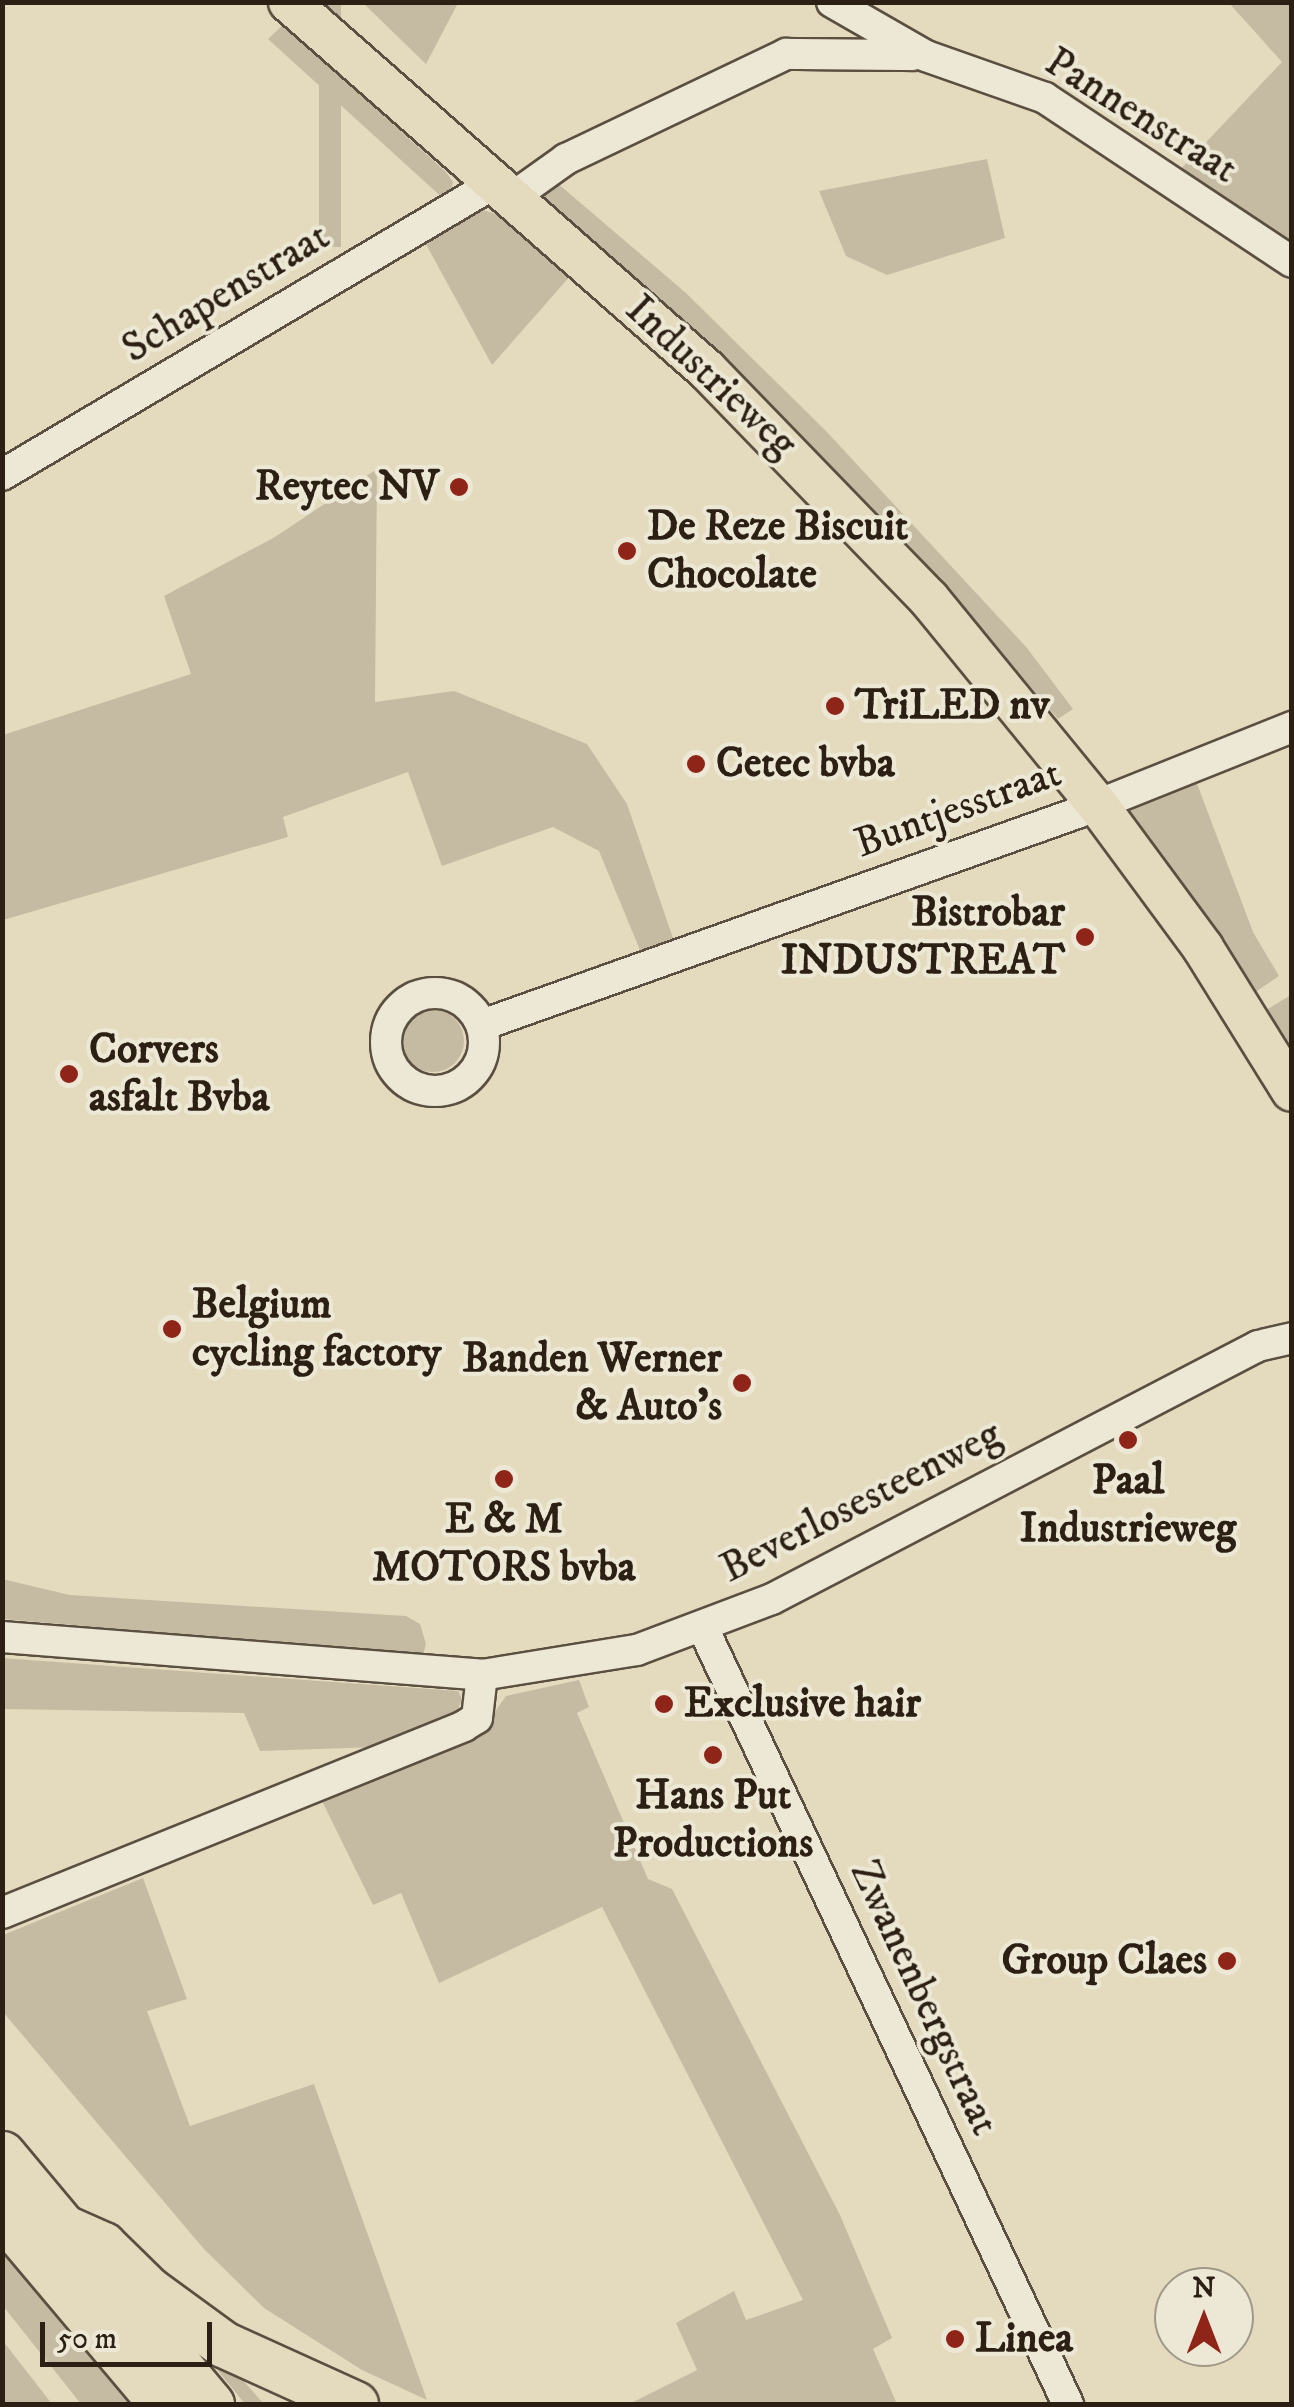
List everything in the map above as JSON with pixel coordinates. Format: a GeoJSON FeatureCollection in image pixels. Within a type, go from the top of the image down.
{"type":"FeatureCollection","features":[{"type":"Feature","properties":{"kind":"highway"},"geometry":{"type":"LineString","coordinates":[[2,2154],[211,2404]]}},
{"type":"Feature","properties":{"kind":"highway"},"geometry":{"type":"LineString","coordinates":[[2,2214],[162,2404]]}},
{"type":"Feature","properties":{"kind":"highway"},"geometry":{"type":"LineString","coordinates":[[64,2228],[104,2245],[150,2290],[223,2344],[355,2404]]}},
{"type":"Feature","properties":{"kind":"main road","name":"Industrieweg"},"geometry":{"type":"LineString","coordinates":[[289,2],[707,370],[826,486],[930,598],[1097,804],[1203,948],[1292,1091]]}},
{"type":"Feature","properties":{"kind":"street","name":"Pannenstraat"},"geometry":{"type":"LineString","coordinates":[[832,2],[926,56],[1045,98],[1292,262]]}},
{"type":"Feature","properties":{"kind":"street","name":"Schapenstraat"},"geometry":{"type":"LineString","coordinates":[[2,475],[502,191],[786,54],[926,56]]}},
{"type":"Feature","properties":{"kind":"street","name":"Buntjesstraat"},"geometry":{"type":"LineString","coordinates":[[482,1025],[1097,804],[1292,727]]}},
{"type":"Feature","properties":{"kind":"street","name":"Beverlosesteenweg"},"geometry":{"type":"LineString","coordinates":[[2,1637],[482,1675],[603,1658],[703,1628],[1258,1346],[1292,1319]]}},
{"type":"Feature","properties":{"kind":"street","name":"Beverlosesteenweg"},"geometry":{"type":"LineString","coordinates":[[1258,1346],[1292,1338]]}},
{"type":"Feature","properties":{"kind":"street","name":"Zwanenbergstraat"},"geometry":{"type":"LineString","coordinates":[[703,1628],[1068,2404]]}},
{"type":"Feature","properties":{"kind":"street"},"geometry":{"type":"LineString","coordinates":[[2,1914],[464,1726],[478,1718],[482,1675]]}},
{"type":"Feature","properties":{"kind":"shaded area"},"geometry":{"type":"Polygon","coordinates":[[[319,3],[341,3],[341,247],[319,247],[319,3]]]}},
{"type":"Feature","properties":{"kind":"shaded area"},"geometry":{"type":"Polygon","coordinates":[[[363,3],[458,3],[426,64],[363,3]]]}},
{"type":"Feature","properties":{"kind":"shaded area"},"geometry":{"type":"Polygon","coordinates":[[[1229,3],[1291,3],[1291,250],[1176,174],[1282,62],[1229,3]]]}},
{"type":"Feature","properties":{"kind":"shaded area"},"geometry":{"type":"Polygon","coordinates":[[[283,25],[446,172],[453,182],[447,202],[268,39],[283,25]]]}},
{"type":"Feature","properties":{"kind":"shaded area"},"geometry":{"type":"Polygon","coordinates":[[[987,159],[1005,238],[887,275],[846,256],[819,191],[987,159]]]}},
{"type":"Feature","properties":{"kind":"shaded area"},"geometry":{"type":"Polygon","coordinates":[[[556,182],[686,293],[826,431],[1027,648],[1073,709],[1058,719],[909,545],[778,412],[540,197],[556,182]]]}},
{"type":"Feature","properties":{"kind":"shaded area"},"geometry":{"type":"Polygon","coordinates":[[[476,208],[500,215],[572,274],[492,365],[422,237],[476,208]]]}},
{"type":"Feature","properties":{"kind":"shaded area"},"geometry":{"type":"Polygon","coordinates":[[[377,469],[375,702],[454,691],[587,744],[627,804],[675,944],[642,955],[599,851],[553,827],[442,866],[408,772],[283,817],[288,837],[3,920],[3,735],[191,674],[164,596],[275,537],[377,469]]]}},
{"type":"Feature","properties":{"kind":"shaded area"},"geometry":{"type":"Polygon","coordinates":[[[1193,773],[1253,932],[1279,976],[1254,993],[1129,816],[1131,805],[1193,773]]]}},
{"type":"Feature","properties":{"kind":"shaded area"},"geometry":{"type":"Polygon","coordinates":[[[1291,995],[1291,1048],[1266,1010],[1291,995]]]}},
{"type":"Feature","properties":{"kind":"shaded area"},"geometry":{"type":"Polygon","coordinates":[[[433,1010],[455,1019],[464,1041],[455,1063],[433,1072],[411,1063],[402,1041],[411,1019],[433,1010]]]}},
{"type":"Feature","properties":{"kind":"shaded area"},"geometry":{"type":"Polygon","coordinates":[[[2,1579],[70,1595],[406,1616],[420,1624],[426,1644],[423,1655],[3,1619],[2,1579]]]}},
{"type":"Feature","properties":{"kind":"shaded area"},"geometry":{"type":"Polygon","coordinates":[[[2,1658],[458,1691],[462,1699],[454,1719],[378,1747],[260,1751],[244,1713],[3,1709],[2,1658]]]}},
{"type":"Feature","properties":{"kind":"shaded area"},"geometry":{"type":"Polygon","coordinates":[[[579,1680],[589,1707],[577,1713],[648,1879],[672,1889],[840,2215],[892,2338],[873,2349],[897,2404],[629,2404],[697,2370],[676,2323],[734,2291],[746,2320],[803,2300],[602,1907],[439,1983],[401,1893],[373,1905],[322,1801],[478,1736],[506,1696],[579,1680]]]}},
{"type":"Feature","properties":{"kind":"shaded area"},"geometry":{"type":"Polygon","coordinates":[[[143,1878],[187,1999],[147,2011],[190,2126],[314,2084],[427,2400],[362,2370],[264,2308],[204,2249],[3,2012],[3,1935],[143,1878]]]}},
{"type":"Feature","properties":{"kind":"shaded area"},"geometry":{"type":"Polygon","coordinates":[[[3,2253],[129,2404],[81,2404],[3,2306],[3,2253]]]}},
{"type":"Feature","properties":{"kind":"shaded area"},"geometry":{"type":"Polygon","coordinates":[[[3,2341],[52,2404],[3,2404],[3,2341]]]}},
{"type":"Feature","properties":{"kind":"shaded area"},"geometry":{"type":"Polygon","coordinates":[[[224,2359],[264,2404],[245,2404],[211,2362],[224,2359]]]}},
{"type":"Feature","properties":{"kind":"place","name":"Reytec NV"},"geometry":{"type":"Point","coordinates":[459,487]}},
{"type":"Feature","properties":{"kind":"place","name":"De Reze Biscuit Chocolate"},"geometry":{"type":"Point","coordinates":[627,551]}},
{"type":"Feature","properties":{"kind":"place","name":"TriLED nv"},"geometry":{"type":"Point","coordinates":[835,706]}},
{"type":"Feature","properties":{"kind":"place","name":"Cetec bvba"},"geometry":{"type":"Point","coordinates":[696,764]}},
{"type":"Feature","properties":{"kind":"place","name":"Bistrobar INDUSTREAT"},"geometry":{"type":"Point","coordinates":[1085,937]}},
{"type":"Feature","properties":{"kind":"place","name":"Corvers asfalt Bvba"},"geometry":{"type":"Point","coordinates":[69,1074]}},
{"type":"Feature","properties":{"kind":"place","name":"Belgium cycling factory"},"geometry":{"type":"Point","coordinates":[172,1329]}},
{"type":"Feature","properties":{"kind":"place","name":"Banden Werner & Auto's"},"geometry":{"type":"Point","coordinates":[742,1383]}},
{"type":"Feature","properties":{"kind":"place","name":"Paal Industrieweg"},"geometry":{"type":"Point","coordinates":[1128,1440]}},
{"type":"Feature","properties":{"kind":"place","name":"E & M MOTORS bvba"},"geometry":{"type":"Point","coordinates":[504,1479]}},
{"type":"Feature","properties":{"kind":"place","name":"Exclusive hair"},"geometry":{"type":"Point","coordinates":[664,1704]}},
{"type":"Feature","properties":{"kind":"place","name":"Hans Put Productions"},"geometry":{"type":"Point","coordinates":[713,1755]}},
{"type":"Feature","properties":{"kind":"place","name":"Group Claes"},"geometry":{"type":"Point","coordinates":[1227,1961]}},
{"type":"Feature","properties":{"kind":"place","name":"Linea"},"geometry":{"type":"Point","coordinates":[955,2339]}}]}
